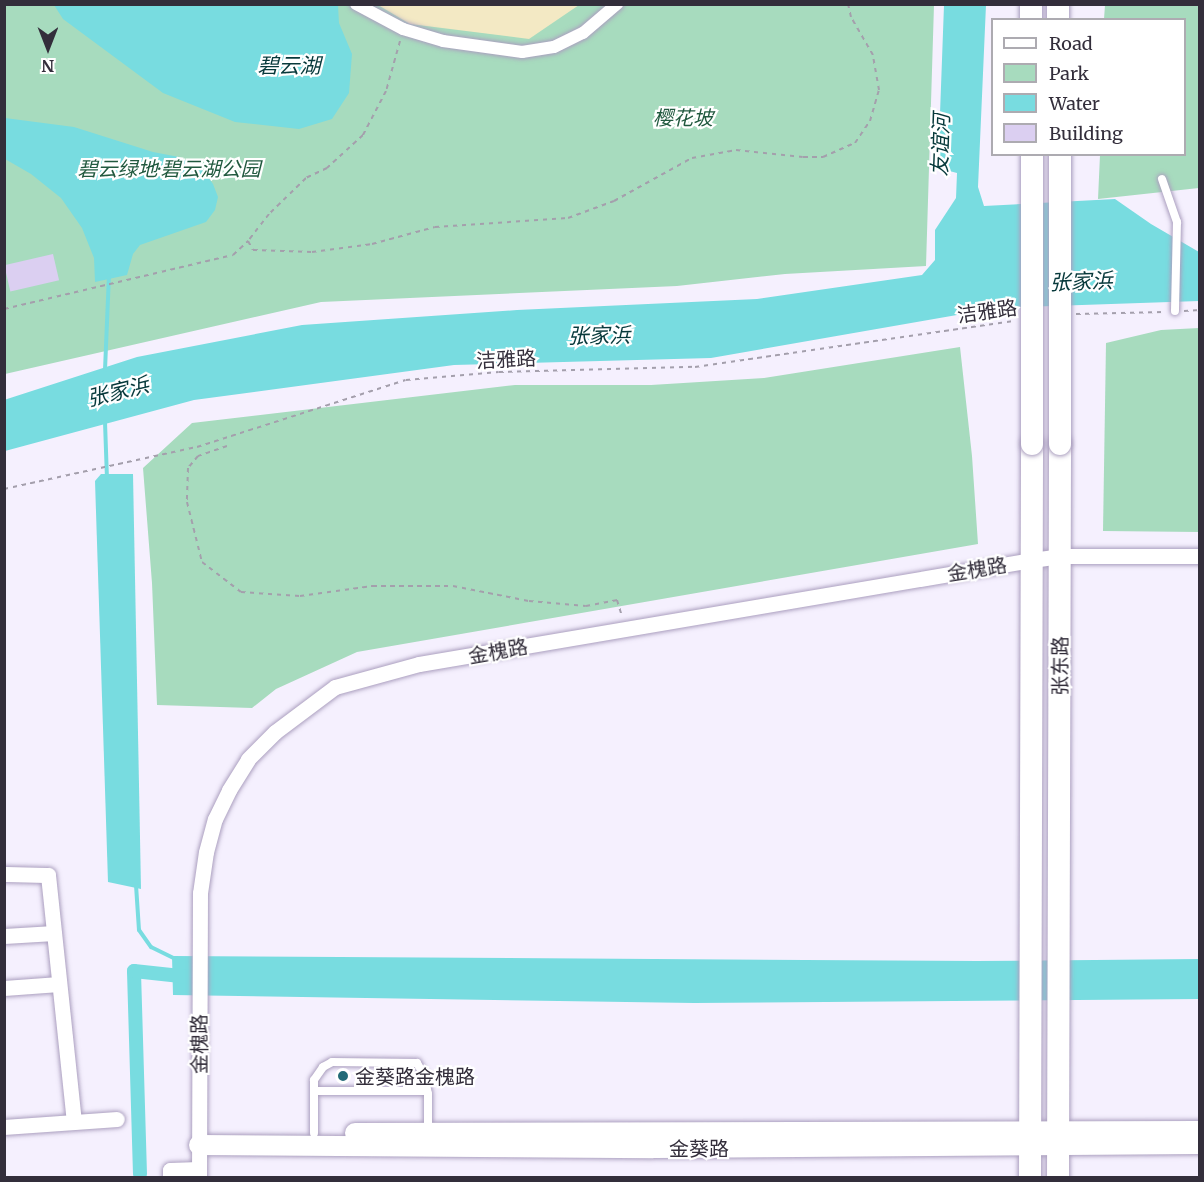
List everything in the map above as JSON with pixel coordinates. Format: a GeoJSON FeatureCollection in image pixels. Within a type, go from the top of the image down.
{"type":"FeatureCollection","features":[{"type":"Feature","properties":{"kind":"main road","name":"张东路"},"geometry":{"type":"LineString","coordinates":[[1030,1178],[1032,156]]}},
{"type":"Feature","properties":{"kind":"main road","name":"张东路"},"geometry":{"type":"LineString","coordinates":[[1058,1178],[1060,156]]}},
{"type":"Feature","properties":{"kind":"street"},"geometry":{"type":"LineString","coordinates":[[358,6],[404,29],[443,41],[522,52],[554,47],[583,33],[617,4]]}},
{"type":"Feature","properties":{"kind":"street","name":"金槐路"},"geometry":{"type":"LineString","coordinates":[[199,1173],[200,893],[206,852],[215,819],[248,759],[275,732],[334,687],[419,664],[1032,560],[1060,556],[1200,556]]}},
{"type":"Feature","properties":{"kind":"street"},"geometry":{"type":"LineString","coordinates":[[4,873],[48,875],[74,1122]]}},
{"type":"Feature","properties":{"kind":"street"},"geometry":{"type":"LineString","coordinates":[[4,936],[54,933]]}},
{"type":"Feature","properties":{"kind":"street"},"geometry":{"type":"LineString","coordinates":[[4,988],[59,984]]}},
{"type":"Feature","properties":{"kind":"street"},"geometry":{"type":"LineString","coordinates":[[4,1127],[117,1119]]}},
{"type":"Feature","properties":{"kind":"street","name":"金葵路"},"geometry":{"type":"LineString","coordinates":[[1058,1138],[1200,1131]]}},
{"type":"Feature","properties":{"kind":"street","name":"金葵路"},"geometry":{"type":"LineString","coordinates":[[199,1140],[314,1133],[428,1133],[1058,1138],[1200,1144]]}},
{"type":"Feature","properties":{"kind":"street","name":"金葵路"},"geometry":{"type":"LineString","coordinates":[[199,1140],[630,1148],[1030,1138]]}},
{"type":"Feature","properties":{"kind":"street"},"geometry":{"type":"LineString","coordinates":[[170,1178],[170,1170],[199,1173]]}},
{"type":"Feature","properties":{"kind":"lane"},"geometry":{"type":"LineString","coordinates":[[1162,179],[1175,212],[1177,243],[1175,311]]}},
{"type":"Feature","properties":{"kind":"lane"},"geometry":{"type":"LineString","coordinates":[[314,1133],[314,1080],[323,1067],[332,1062],[417,1063],[424,1075],[430,1104],[428,1133]]}},
{"type":"Feature","properties":{"kind":"lane"},"geometry":{"type":"LineString","coordinates":[[314,1091],[427,1091]]}},
{"type":"Feature","properties":{"kind":"path"},"geometry":{"type":"LineString","coordinates":[[248,241],[253,250],[312,252],[372,244],[435,227],[568,218],[614,201],[692,158],[736,150],[823,157],[855,143],[870,121],[879,90],[873,55],[851,16],[848,4]]}},
{"type":"Feature","properties":{"kind":"path"},"geometry":{"type":"LineString","coordinates":[[4,309],[233,255],[248,241],[269,214],[306,178],[327,168],[363,135],[386,91],[404,29]]}},
{"type":"Feature","properties":{"kind":"path"},"geometry":{"type":"LineString","coordinates":[[1072,314],[1200,310]]}},
{"type":"Feature","properties":{"kind":"path","name":"洁雅路"},"geometry":{"type":"LineString","coordinates":[[4,489],[197,447],[406,380],[499,372],[696,367],[1024,320]]}},
{"type":"Feature","properties":{"kind":"path"},"geometry":{"type":"LineString","coordinates":[[227,446],[198,456],[188,468],[187,502],[202,562],[241,592],[300,596],[372,586],[453,586],[552,603],[586,606],[617,600],[626,629]]}},
{"type":"Feature","properties":{"kind":"green space","name":"碧云绿地·碧云湖公园"},"geometry":{"type":"Polygon","coordinates":[[[4,5],[934,5],[926,266],[785,274],[677,286],[321,302],[5,374],[4,5]]]}},
{"type":"Feature","properties":{"kind":"green space"},"geometry":{"type":"Polygon","coordinates":[[[1105,5],[1199,5],[1199,188],[1098,199],[1100,156],[1186,156],[1186,18],[1104,18],[1105,5]]]}},
{"type":"Feature","properties":{"kind":"green space"},"geometry":{"type":"Polygon","coordinates":[[[1199,328],[1199,532],[1103,531],[1106,343],[1161,330],[1199,328]]]}},
{"type":"Feature","properties":{"kind":"green space"},"geometry":{"type":"Polygon","coordinates":[[[960,347],[972,456],[978,544],[357,652],[276,689],[252,708],[157,705],[152,583],[143,468],[192,423],[515,385],[651,385],[764,378],[960,347]]]}},
{"type":"Feature","properties":{"kind":"sand"},"geometry":{"type":"Polygon","coordinates":[[[378,5],[579,5],[529,39],[410,24],[378,5]]]}},
{"type":"Feature","properties":{"kind":"water","name":"碧云湖"},"geometry":{"type":"Polygon","coordinates":[[[54,5],[338,5],[339,23],[352,54],[349,93],[332,119],[299,129],[235,122],[163,93],[63,19],[54,5]]]}},
{"type":"Feature","properties":{"kind":"water"},"geometry":{"type":"Polygon","coordinates":[[[944,5],[986,5],[978,187],[984,206],[1115,199],[1151,224],[1199,252],[1199,301],[997,308],[711,358],[454,365],[194,400],[5,451],[4,400],[137,357],[302,325],[517,310],[757,299],[922,275],[935,260],[935,230],[956,198],[957,173],[938,168],[944,5]]]}},
{"type":"Feature","properties":{"kind":"water"},"geometry":{"type":"Polygon","coordinates":[[[5,118],[74,127],[153,152],[179,157],[202,169],[213,184],[218,197],[215,210],[206,222],[140,245],[133,254],[127,275],[95,282],[94,258],[82,228],[61,198],[31,174],[5,159],[5,118]]]}},
{"type":"Feature","properties":{"kind":"water"},"geometry":{"type":"Polygon","coordinates":[[[101,474],[133,474],[141,889],[108,882],[95,481],[101,474]]]}},
{"type":"Feature","properties":{"kind":"water"},"geometry":{"type":"Polygon","coordinates":[[[172,956],[977,961],[1199,959],[1200,999],[694,1003],[173,995],[172,956]]]}},
{"type":"Feature","properties":{"kind":"building"},"geometry":{"type":"Polygon","coordinates":[[[53,254],[59,280],[10,292],[4,265],[53,254]]]}},
{"type":"Feature","properties":{"kind":"waterway"},"geometry":{"type":"LineString","coordinates":[[105,370],[109,275]]}},
{"type":"Feature","properties":{"kind":"waterway"},"geometry":{"type":"LineString","coordinates":[[105,422],[107,478]]}},
{"type":"Feature","properties":{"kind":"waterway"},"geometry":{"type":"LineString","coordinates":[[136,885],[139,930],[151,947],[174,958]]}},
{"type":"Feature","properties":{"kind":"waterway"},"geometry":{"type":"LineString","coordinates":[[140,1174],[134,971],[190,977]]}},
{"type":"Feature","properties":{"kind":"place","name":"金葵路金槐路"},"geometry":{"type":"Point","coordinates":[343,1076]}},
{"type":"Feature","properties":{"kind":"park label","name":"樱花坡"},"geometry":{"type":"Point","coordinates":[683,117]}},
{"type":"Feature","properties":{"kind":"water label","name":"友谊河"},"geometry":{"type":"Point","coordinates":[941,145]}},
{"type":"Feature","properties":{"kind":"water label","name":"张家浜"},"geometry":{"type":"Point","coordinates":[1081,282]}},
{"type":"Feature","properties":{"kind":"water label","name":"张家浜"},"geometry":{"type":"Point","coordinates":[599,336]}},
{"type":"Feature","properties":{"kind":"water label","name":"张家浜"},"geometry":{"type":"Point","coordinates":[118,392]}}]}
